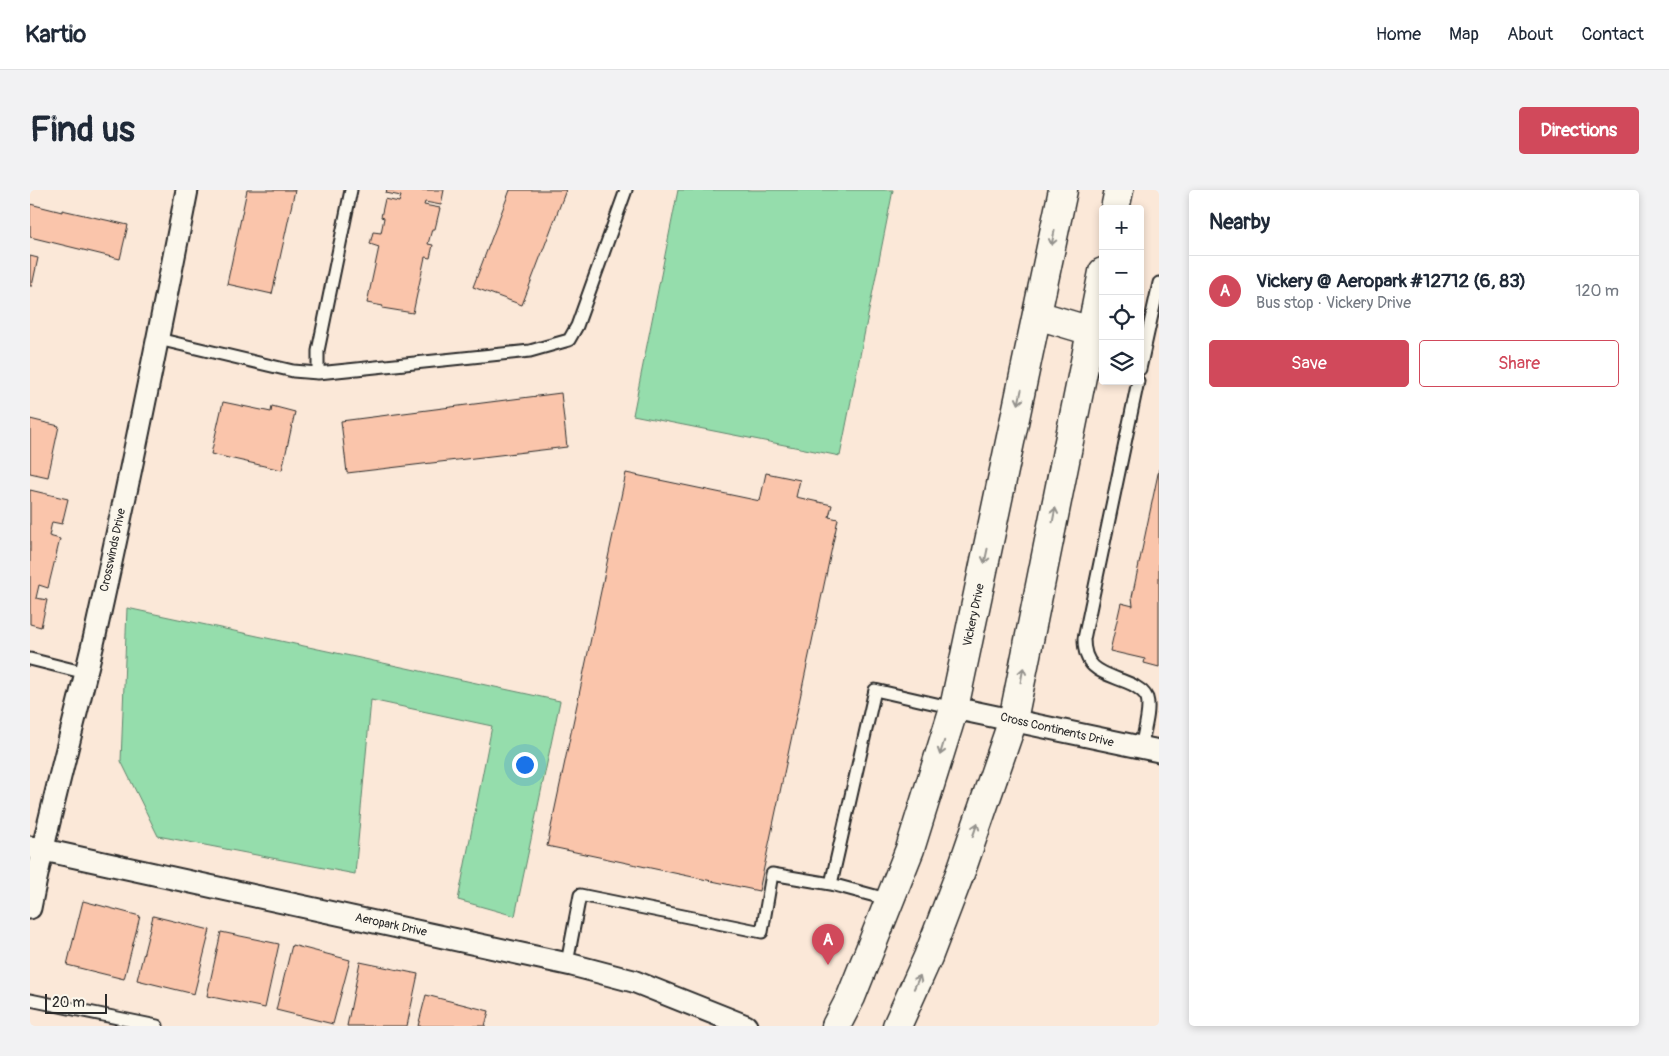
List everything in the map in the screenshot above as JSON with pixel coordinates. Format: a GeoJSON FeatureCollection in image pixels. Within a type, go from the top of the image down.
{"type":"FeatureCollection","features":[{"type":"Feature","properties":{"kind":"main road","name":"Vickery Drive"},"geometry":{"type":"LineString","coordinates":[[836,1026],[851,997],[910,849],[954,708],[1063,190]]}},
{"type":"Feature","properties":{"kind":"main road"},"geometry":{"type":"LineString","coordinates":[[1116,205],[1119,190]]}},
{"type":"Feature","properties":{"kind":"main road"},"geometry":{"type":"LineString","coordinates":[[896,1026],[928,957],[962,868],[1013,720],[1097,332],[1101,295]]}},
{"type":"Feature","properties":{"kind":"main road"},"geometry":{"type":"LineString","coordinates":[[1037,315],[1097,332]]}},
{"type":"Feature","properties":{"kind":"street","name":"Crosswinds Drive"},"geometry":{"type":"LineString","coordinates":[[30,908],[36,848],[86,673],[158,339],[187,190]]}},
{"type":"Feature","properties":{"kind":"street","name":"Cross Continents Drive"},"geometry":{"type":"LineString","coordinates":[[954,708],[1150,750]]}},
{"type":"Feature","properties":{"kind":"street","name":"Aeropark Drive"},"geometry":{"type":"LineString","coordinates":[[36,848],[567,964],[633,981],[746,1026]]}},
{"type":"Feature","properties":{"kind":"lane"},"geometry":{"type":"LineString","coordinates":[[318,373],[318,351],[351,190]]}},
{"type":"Feature","properties":{"kind":"lane"},"geometry":{"type":"LineString","coordinates":[[158,339],[293,371],[318,373],[530,351],[569,340],[577,326],[626,190]]}},
{"type":"Feature","properties":{"kind":"lane"},"geometry":{"type":"LineString","coordinates":[[1144,340],[1159,283]]}},
{"type":"Feature","properties":{"kind":"lane"},"geometry":{"type":"LineString","coordinates":[[1137,385],[1084,639],[1084,652],[1089,663],[1098,670],[1144,692],[1148,700],[1147,713],[1150,750]]}},
{"type":"Feature","properties":{"kind":"lane"},"geometry":{"type":"LineString","coordinates":[[30,659],[86,673]]}},
{"type":"Feature","properties":{"kind":"lane"},"geometry":{"type":"LineString","coordinates":[[830,884],[875,690],[954,708]]}},
{"type":"Feature","properties":{"kind":"lane"},"geometry":{"type":"LineString","coordinates":[[567,964],[580,895],[762,932],[772,874],[830,884],[890,900]]}},
{"type":"Feature","properties":{"kind":"lane"},"geometry":{"type":"LineString","coordinates":[[30,1000],[158,1026]]}},
{"type":"Feature","properties":{"kind":"green space"},"geometry":{"type":"Polygon","coordinates":[[[678,190],[893,190],[840,456],[633,415],[678,190]]]}},
{"type":"Feature","properties":{"kind":"green space"},"geometry":{"type":"Polygon","coordinates":[[[127,608],[560,701],[515,916],[458,900],[492,726],[371,700],[355,874],[158,836],[121,761],[127,608]]]}},
{"type":"Feature","properties":{"kind":"building"},"geometry":{"type":"Polygon","coordinates":[[[247,190],[295,190],[272,294],[227,284],[247,190]]]}},
{"type":"Feature","properties":{"kind":"building"},"geometry":{"type":"Polygon","coordinates":[[[387,190],[444,190],[441,205],[425,202],[424,205],[440,208],[435,229],[432,229],[428,244],[433,245],[430,258],[425,257],[413,313],[382,308],[383,306],[367,303],[379,247],[370,244],[373,232],[381,233],[384,218],[381,217],[385,199],[399,202],[401,196],[386,193],[387,190]]]}},
{"type":"Feature","properties":{"kind":"building"},"geometry":{"type":"Polygon","coordinates":[[[510,190],[566,190],[522,305],[473,287],[510,190]]]}},
{"type":"Feature","properties":{"kind":"building"},"geometry":{"type":"Polygon","coordinates":[[[30,204],[128,225],[120,259],[30,237],[30,204]]]}},
{"type":"Feature","properties":{"kind":"building"},"geometry":{"type":"Polygon","coordinates":[[[30,256],[38,258],[32,286],[30,286],[30,256]]]}},
{"type":"Feature","properties":{"kind":"building"},"geometry":{"type":"Polygon","coordinates":[[[561,393],[567,447],[347,473],[341,421],[561,393]]]}},
{"type":"Feature","properties":{"kind":"building"},"geometry":{"type":"Polygon","coordinates":[[[223,402],[271,412],[272,406],[295,412],[282,470],[211,454],[223,402]]]}},
{"type":"Feature","properties":{"kind":"building"},"geometry":{"type":"Polygon","coordinates":[[[30,419],[59,426],[48,477],[30,473],[30,419]]]}},
{"type":"Feature","properties":{"kind":"building"},"geometry":{"type":"Polygon","coordinates":[[[1159,469],[1159,667],[1144,663],[1145,659],[1110,651],[1121,603],[1133,606],[1132,597],[1159,469]]]}},
{"type":"Feature","properties":{"kind":"building"},"geometry":{"type":"Polygon","coordinates":[[[626,473],[760,501],[766,473],[800,480],[796,497],[832,505],[829,517],[838,519],[759,891],[547,846],[626,473]]]}},
{"type":"Feature","properties":{"kind":"building"},"geometry":{"type":"Polygon","coordinates":[[[30,490],[68,499],[62,524],[52,522],[49,536],[60,539],[48,588],[39,585],[36,598],[47,600],[41,627],[30,624],[30,490]]]}},
{"type":"Feature","properties":{"kind":"building"},"geometry":{"type":"Polygon","coordinates":[[[83,901],[140,916],[124,979],[67,965],[83,901]]]}},
{"type":"Feature","properties":{"kind":"building"},"geometry":{"type":"Polygon","coordinates":[[[153,916],[210,930],[194,994],[137,980],[153,916]]]}},
{"type":"Feature","properties":{"kind":"building"},"geometry":{"type":"Polygon","coordinates":[[[221,932],[279,944],[265,1008],[207,996],[221,932]]]}},
{"type":"Feature","properties":{"kind":"building"},"geometry":{"type":"Polygon","coordinates":[[[292,945],[350,960],[333,1024],[276,1010],[292,945]]]}},
{"type":"Feature","properties":{"kind":"building"},"geometry":{"type":"Polygon","coordinates":[[[360,962],[418,974],[407,1026],[347,1026],[360,962]]]}},
{"type":"Feature","properties":{"kind":"building"},"geometry":{"type":"Polygon","coordinates":[[[426,995],[489,1011],[485,1026],[418,1026],[426,995]]]}},
{"type":"Feature","properties":{"kind":"place","name":"Vickery @ Aeropark #12712 (6, 83)"},"geometry":{"type":"Point","coordinates":[828,965]}}]}
